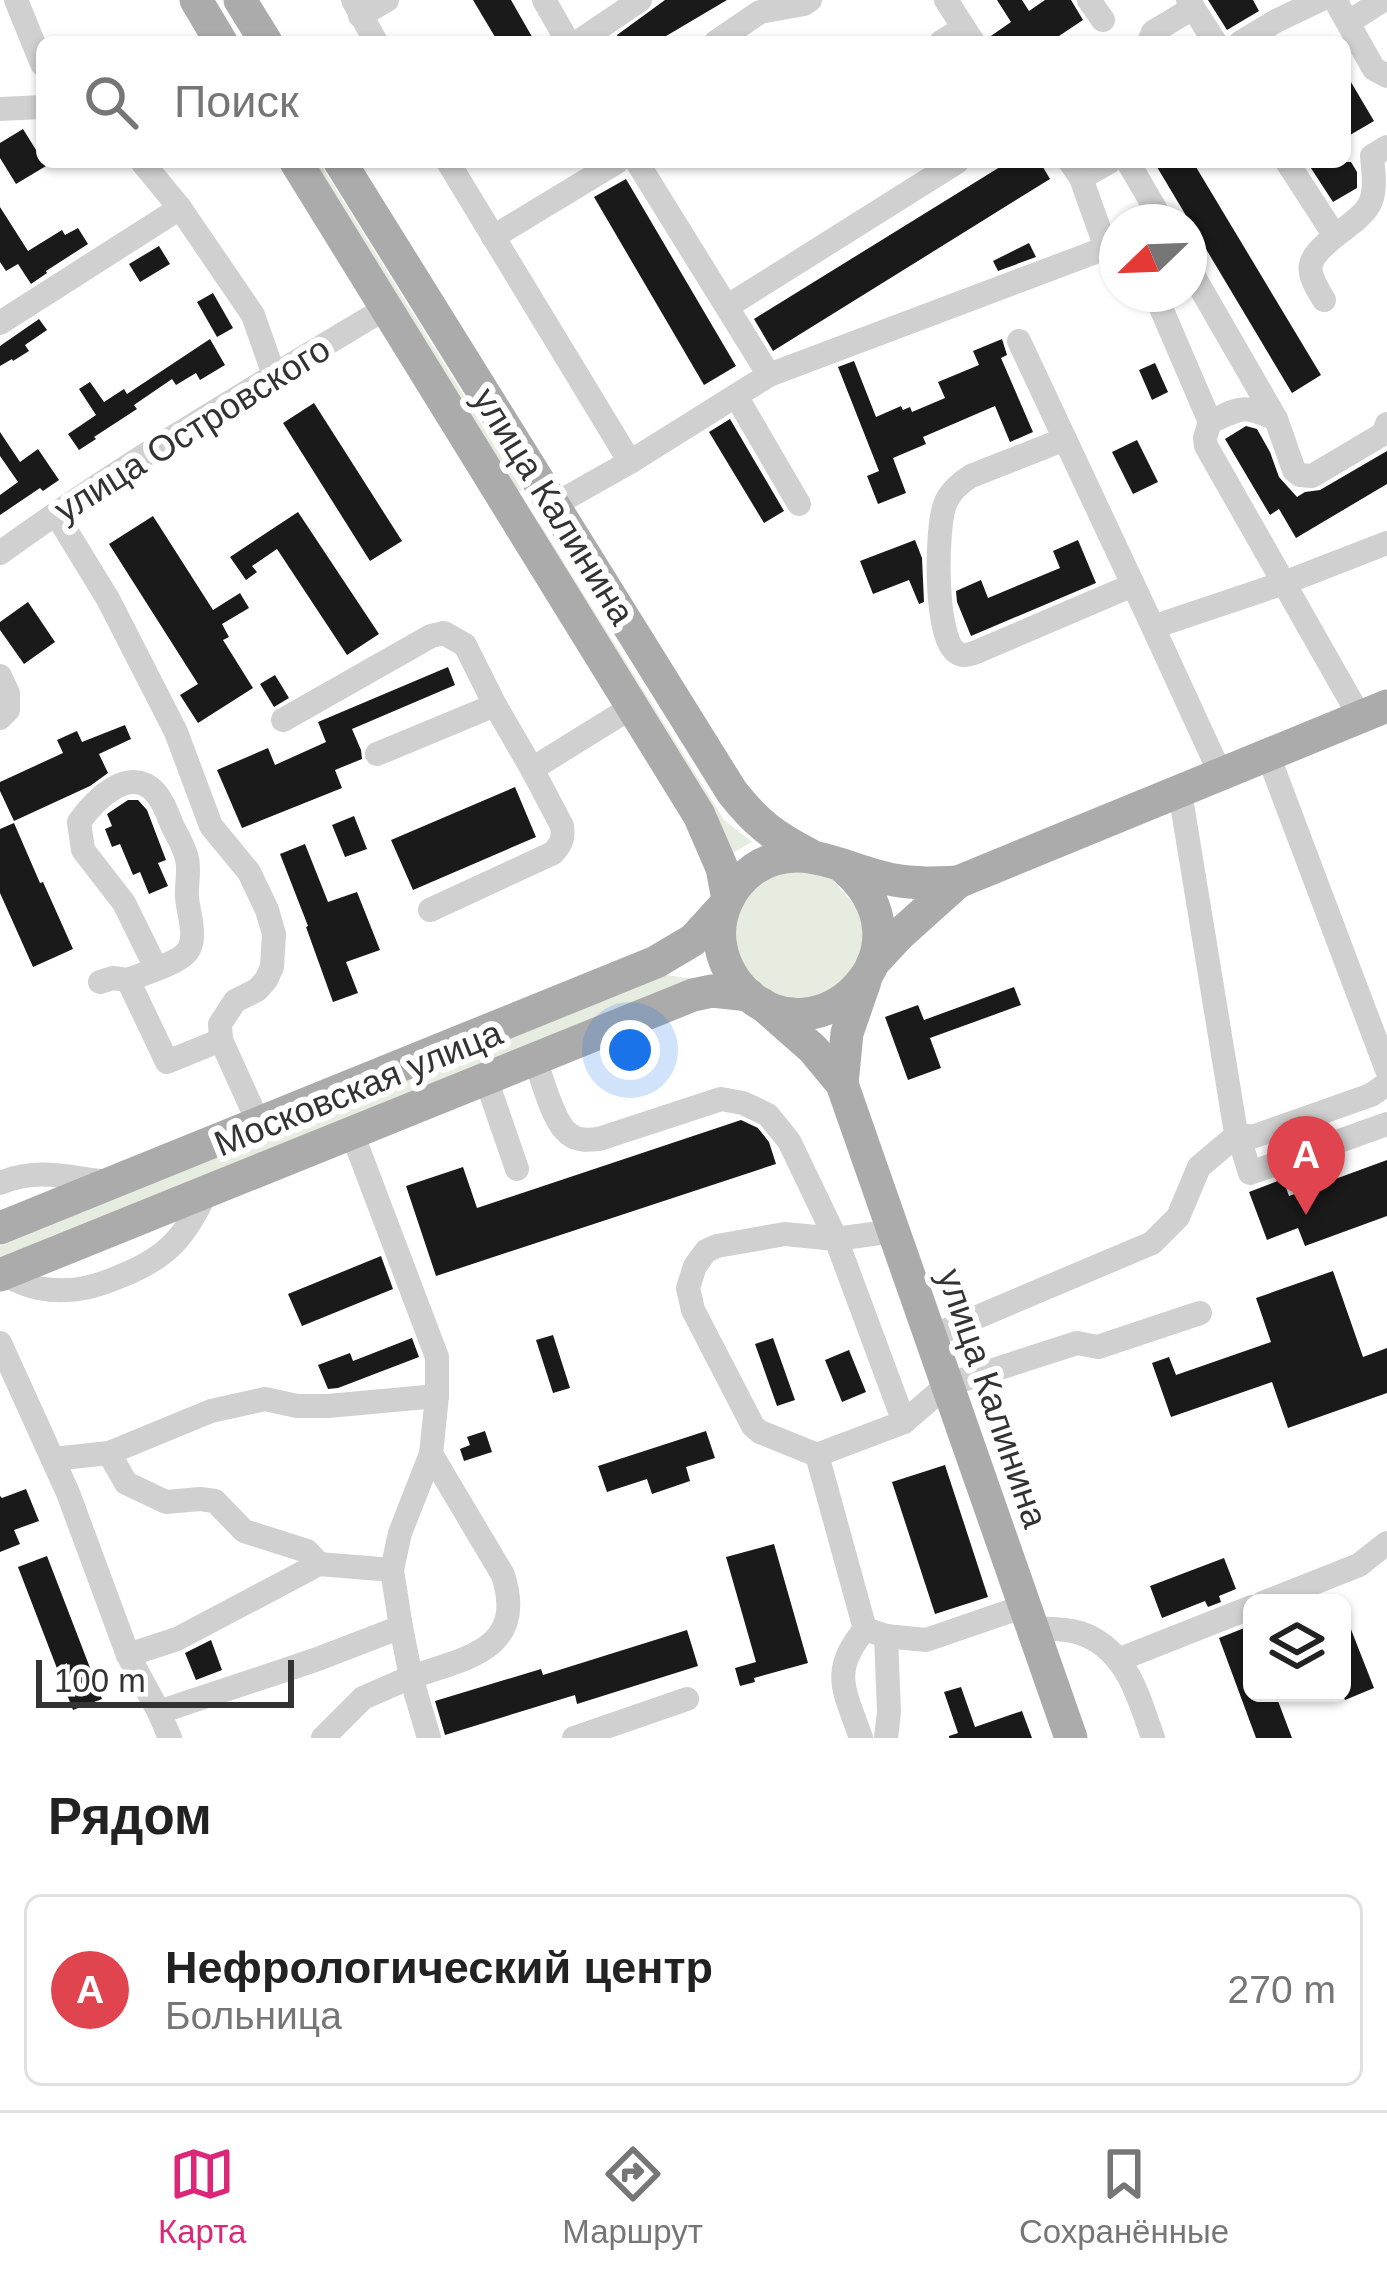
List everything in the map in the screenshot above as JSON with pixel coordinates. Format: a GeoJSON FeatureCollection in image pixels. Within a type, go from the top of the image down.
{"type":"FeatureCollection","features":[{"type":"Feature","properties":{"kind":"main road"},"geometry":{"type":"LineString","coordinates":[[194,3],[217,36]]}},
{"type":"Feature","properties":{"kind":"main road","name":"улица Калинина"},"geometry":{"type":"LineString","coordinates":[[300,168],[699,815],[722,868],[726,903]]}},
{"type":"Feature","properties":{"kind":"main road","name":"улица Калинина"},"geometry":{"type":"LineString","coordinates":[[344,168],[732,792],[776,838],[826,861]]}},
{"type":"Feature","properties":{"kind":"main road"},"geometry":{"type":"LineString","coordinates":[[520,526],[552,506]]}},
{"type":"Feature","properties":{"kind":"main road"},"geometry":{"type":"LineString","coordinates":[[958,882],[896,880],[788,855],[766,861],[747,873],[726,903],[720,940],[724,960],[733,979],[755,1000],[781,1012],[822,1010],[856,989],[899,935],[958,882],[1374,711]]}},
{"type":"Feature","properties":{"kind":"main road"},"geometry":{"type":"LineString","coordinates":[[826,861],[868,893],[875,909],[878,946],[871,968]]}},
{"type":"Feature","properties":{"kind":"main road","name":"Московская улица"},"geometry":{"type":"LineString","coordinates":[[0,1228],[656,962],[693,940],[726,903]]}},
{"type":"Feature","properties":{"kind":"main road","name":"улица Калинина"},"geometry":{"type":"LineString","coordinates":[[842,1084],[847,1033],[871,968]]}},
{"type":"Feature","properties":{"kind":"main road","name":"Московская улица"},"geometry":{"type":"LineString","coordinates":[[1,1275],[693,995],[712,991],[755,1000]]}},
{"type":"Feature","properties":{"kind":"main road","name":"улица Калинина"},"geometry":{"type":"LineString","coordinates":[[755,1000],[813,1049],[842,1084],[1071,1738]]}},
{"type":"Feature","properties":{"kind":"street"},"geometry":{"type":"LineString","coordinates":[[16,0],[36,49]]}},
{"type":"Feature","properties":{"kind":"street"},"geometry":{"type":"LineString","coordinates":[[372,36],[356,8],[387,0]]}},
{"type":"Feature","properties":{"kind":"street"},"geometry":{"type":"LineString","coordinates":[[544,0],[565,36]]}},
{"type":"Feature","properties":{"kind":"street"},"geometry":{"type":"LineString","coordinates":[[587,36],[640,0]]}},
{"type":"Feature","properties":{"kind":"street"},"geometry":{"type":"LineString","coordinates":[[725,36],[760,12],[810,0]]}},
{"type":"Feature","properties":{"kind":"street"},"geometry":{"type":"LineString","coordinates":[[946,0],[968,35]]}},
{"type":"Feature","properties":{"kind":"street"},"geometry":{"type":"LineString","coordinates":[[1246,36],[1270,10],[1320,0]]}},
{"type":"Feature","properties":{"kind":"street"},"geometry":{"type":"LineString","coordinates":[[1335,0],[1349,22],[1356,60],[1387,76]]}},
{"type":"Feature","properties":{"kind":"street"},"geometry":{"type":"LineString","coordinates":[[1349,22],[1383,0]]}},
{"type":"Feature","properties":{"kind":"street"},"geometry":{"type":"LineString","coordinates":[[1151,36],[1191,4],[1211,36]]}},
{"type":"Feature","properties":{"kind":"street"},"geometry":{"type":"LineString","coordinates":[[0,109],[36,107]]}},
{"type":"Feature","properties":{"kind":"street"},"geometry":{"type":"LineString","coordinates":[[1324,300],[1309,269],[1318,250],[1382,202],[1372,156],[1387,147]]}},
{"type":"Feature","properties":{"kind":"street"},"geometry":{"type":"LineString","coordinates":[[147,168],[254,315],[274,375]]}},
{"type":"Feature","properties":{"kind":"street"},"geometry":{"type":"LineString","coordinates":[[452,168],[630,462]]}},
{"type":"Feature","properties":{"kind":"street"},"geometry":{"type":"LineString","coordinates":[[493,237],[607,168]]}},
{"type":"Feature","properties":{"kind":"street"},"geometry":{"type":"LineString","coordinates":[[642,168],[769,375]]}},
{"type":"Feature","properties":{"kind":"street"},"geometry":{"type":"LineString","coordinates":[[728,306],[947,168]]}},
{"type":"Feature","properties":{"kind":"street"},"geometry":{"type":"LineString","coordinates":[[1132,168],[1153,204]]}},
{"type":"Feature","properties":{"kind":"street"},"geometry":{"type":"LineString","coordinates":[[1291,168],[1334,236]]}},
{"type":"Feature","properties":{"kind":"street"},"geometry":{"type":"LineString","coordinates":[[1076,170],[1099,221]]}},
{"type":"Feature","properties":{"kind":"street"},"geometry":{"type":"LineString","coordinates":[[0,323],[180,208]]}},
{"type":"Feature","properties":{"kind":"street"},"geometry":{"type":"LineString","coordinates":[[552,506],[769,375],[1099,252]]}},
{"type":"Feature","properties":{"kind":"street"},"geometry":{"type":"LineString","coordinates":[[1207,299],[1276,419],[1294,470],[1312,476],[1383,434],[1387,424]]}},
{"type":"Feature","properties":{"kind":"street","name":"улица Островского"},"geometry":{"type":"LineString","coordinates":[[0,553],[386,308]]}},
{"type":"Feature","properties":{"kind":"street"},"geometry":{"type":"LineString","coordinates":[[1163,312],[1210,422]]}},
{"type":"Feature","properties":{"kind":"street"},"geometry":{"type":"LineString","coordinates":[[1019,340],[1221,775]]}},
{"type":"Feature","properties":{"kind":"street"},"geometry":{"type":"LineString","coordinates":[[736,396],[799,504]]}},
{"type":"Feature","properties":{"kind":"street"},"geometry":{"type":"LineString","coordinates":[[1276,419],[1239,408],[1210,422],[1206,446],[1284,583],[1374,711]]}},
{"type":"Feature","properties":{"kind":"street"},"geometry":{"type":"LineString","coordinates":[[1065,439],[971,476],[960,482],[946,502],[939,597],[941,624],[951,647],[957,653],[974,653],[1133,585]]}},
{"type":"Feature","properties":{"kind":"street"},"geometry":{"type":"LineString","coordinates":[[56,514],[108,599],[176,732],[211,826],[249,872],[267,910],[274,934],[272,967],[256,990],[235,1001],[220,1024],[221,1040],[259,1124]]}},
{"type":"Feature","properties":{"kind":"street"},"geometry":{"type":"LineString","coordinates":[[1153,627],[1387,543]]}},
{"type":"Feature","properties":{"kind":"street"},"geometry":{"type":"LineString","coordinates":[[284,721],[431,636],[444,633],[465,645],[564,837],[553,853],[430,910]]}},
{"type":"Feature","properties":{"kind":"street"},"geometry":{"type":"LineString","coordinates":[[0,676],[8,693],[8,710],[0,718]]}},
{"type":"Feature","properties":{"kind":"street"},"geometry":{"type":"LineString","coordinates":[[377,754],[495,705]]}},
{"type":"Feature","properties":{"kind":"street"},"geometry":{"type":"LineString","coordinates":[[532,770],[632,707]]}},
{"type":"Feature","properties":{"kind":"street"},"geometry":{"type":"LineString","coordinates":[[1268,755],[1387,1070]]}},
{"type":"Feature","properties":{"kind":"street"},"geometry":{"type":"LineString","coordinates":[[100,982],[128,980],[156,968],[181,957],[192,939],[188,859],[155,792],[144,783],[129,782],[92,803],[80,822],[83,850],[124,903],[156,968]]}},
{"type":"Feature","properties":{"kind":"street"},"geometry":{"type":"LineString","coordinates":[[1180,792],[1238,1134],[1250,1173],[1387,1124]]}},
{"type":"Feature","properties":{"kind":"street"},"geometry":{"type":"LineString","coordinates":[[128,980],[167,1062],[221,1040]]}},
{"type":"Feature","properties":{"kind":"street"},"geometry":{"type":"LineString","coordinates":[[535,1059],[565,1131],[585,1140],[721,1099],[768,1115],[789,1141],[836,1239],[904,1422]]}},
{"type":"Feature","properties":{"kind":"street"},"geometry":{"type":"LineString","coordinates":[[486,1078],[517,1169]]}},
{"type":"Feature","properties":{"kind":"street"},"geometry":{"type":"LineString","coordinates":[[1238,1134],[1252,1137],[1371,1095],[1387,1084]]}},
{"type":"Feature","properties":{"kind":"street"},"geometry":{"type":"LineString","coordinates":[[352,1133],[437,1357],[431,1454],[400,1533],[392,1570],[411,1677],[429,1738]]}},
{"type":"Feature","properties":{"kind":"street"},"geometry":{"type":"LineString","coordinates":[[930,1337],[1153,1243],[1178,1217],[1199,1167],[1238,1134]]}},
{"type":"Feature","properties":{"kind":"street"},"geometry":{"type":"LineString","coordinates":[[0,1183],[36,1173],[112,1183]]}},
{"type":"Feature","properties":{"kind":"street"},"geometry":{"type":"LineString","coordinates":[[1,1275],[34,1288],[78,1291],[131,1273],[160,1258],[193,1222],[206,1192]]}},
{"type":"Feature","properties":{"kind":"street"},"geometry":{"type":"LineString","coordinates":[[894,1231],[836,1239],[785,1234],[717,1246],[694,1266],[688,1288],[698,1322],[760,1432],[817,1454],[904,1422],[946,1385],[1077,1343],[1098,1347],[1200,1313]]}},
{"type":"Feature","properties":{"kind":"street"},"geometry":{"type":"LineString","coordinates":[[0,1343],[68,1493],[128,1655],[170,1738]]}},
{"type":"Feature","properties":{"kind":"street"},"geometry":{"type":"LineString","coordinates":[[53,1459],[110,1453],[211,1411],[265,1400],[328,1406],[437,1396]]}},
{"type":"Feature","properties":{"kind":"street"},"geometry":{"type":"LineString","coordinates":[[110,1453],[126,1483],[166,1502],[215,1502],[244,1532],[308,1550],[319,1564]]}},
{"type":"Feature","properties":{"kind":"street"},"geometry":{"type":"LineString","coordinates":[[322,1738],[363,1698],[474,1655],[494,1642],[509,1620],[510,1596],[503,1575],[431,1454]]}},
{"type":"Feature","properties":{"kind":"street"},"geometry":{"type":"LineString","coordinates":[[817,1454],[876,1633],[889,1712],[886,1738]]}},
{"type":"Feature","properties":{"kind":"street"},"geometry":{"type":"LineString","coordinates":[[1286,1594],[1359,1565],[1387,1544]]}},
{"type":"Feature","properties":{"kind":"street"},"geometry":{"type":"LineString","coordinates":[[128,1655],[176,1639],[319,1564],[392,1570]]}},
{"type":"Feature","properties":{"kind":"street"},"geometry":{"type":"LineString","coordinates":[[1118,1660],[1243,1611]]}},
{"type":"Feature","properties":{"kind":"street"},"geometry":{"type":"LineString","coordinates":[[861,1738],[842,1685],[848,1649],[876,1633],[926,1640],[1028,1617],[1106,1646],[1130,1673],[1153,1738]]}},
{"type":"Feature","properties":{"kind":"street"},"geometry":{"type":"LineString","coordinates":[[159,1712],[401,1627]]}},
{"type":"Feature","properties":{"kind":"street"},"geometry":{"type":"LineString","coordinates":[[574,1738],[687,1699]]}},
{"type":"Feature","properties":{"kind":"shaded area"},"geometry":{"type":"Polygon","coordinates":[[[308,168],[323,168],[522,490],[510,496],[308,168]]]}},
{"type":"Feature","properties":{"kind":"shaded area"},"geometry":{"type":"Polygon","coordinates":[[[540,524],[724,820],[752,842],[722,859],[531,529],[540,524]]]}},
{"type":"Feature","properties":{"kind":"shaded area"},"geometry":{"type":"Polygon","coordinates":[[[788,872],[811,872],[832,879],[862,914],[863,959],[834,994],[792,1003],[755,986],[735,950],[734,929],[752,892],[788,872]]]}},
{"type":"Feature","properties":{"kind":"shaded area"},"geometry":{"type":"Polygon","coordinates":[[[666,975],[694,979],[0,1260],[0,1246],[666,975]]]}},
{"type":"Feature","properties":{"kind":"building"},"geometry":{"type":"Polygon","coordinates":[[[473,0],[511,0],[532,36],[494,36],[473,0]]]}},
{"type":"Feature","properties":{"kind":"building"},"geometry":{"type":"Polygon","coordinates":[[[665,0],[727,0],[666,36],[617,35],[665,0]]]}},
{"type":"Feature","properties":{"kind":"building"},"geometry":{"type":"Polygon","coordinates":[[[997,0],[1022,0],[1029,11],[1045,0],[1071,0],[1083,20],[1059,36],[991,36],[1011,22],[997,0]]]}},
{"type":"Feature","properties":{"kind":"building"},"geometry":{"type":"Polygon","coordinates":[[[1208,0],[1253,0],[1259,11],[1227,30],[1208,0]]]}},
{"type":"Feature","properties":{"kind":"building"},"geometry":{"type":"Polygon","coordinates":[[[1351,82],[1374,121],[1351,134],[1351,82]]]}},
{"type":"Feature","properties":{"kind":"building"},"geometry":{"type":"Polygon","coordinates":[[[23,129],[36,150],[36,168],[43,168],[16,184],[0,158],[0,143],[23,129]]]}},
{"type":"Feature","properties":{"kind":"building"},"geometry":{"type":"Polygon","coordinates":[[[1351,162],[1357,188],[1333,202],[1311,168],[1351,168],[1351,162]]]}},
{"type":"Feature","properties":{"kind":"building"},"geometry":{"type":"Polygon","coordinates":[[[998,168],[1044,168],[1050,179],[773,351],[754,319],[998,168]]]}},
{"type":"Feature","properties":{"kind":"building"},"geometry":{"type":"Polygon","coordinates":[[[1158,168],[1197,168],[1321,375],[1292,393],[1207,251],[1207,204],[1179,204],[1158,168]]]}},
{"type":"Feature","properties":{"kind":"building"},"geometry":{"type":"Polygon","coordinates":[[[626,179],[736,366],[704,385],[594,197],[626,179]]]}},
{"type":"Feature","properties":{"kind":"building"},"geometry":{"type":"Polygon","coordinates":[[[0,207],[28,251],[62,230],[65,235],[78,228],[88,244],[31,284],[18,264],[6,271],[0,262],[0,207]]]}},
{"type":"Feature","properties":{"kind":"building"},"geometry":{"type":"Polygon","coordinates":[[[1029,243],[1036,257],[998,271],[993,261],[1029,243]]]}},
{"type":"Feature","properties":{"kind":"building"},"geometry":{"type":"Polygon","coordinates":[[[159,246],[170,264],[140,282],[129,264],[159,246]]]}},
{"type":"Feature","properties":{"kind":"building"},"geometry":{"type":"Polygon","coordinates":[[[213,293],[233,328],[217,337],[197,302],[213,293]]]}},
{"type":"Feature","properties":{"kind":"building"},"geometry":{"type":"Polygon","coordinates":[[[39,319],[47,330],[25,345],[29,351],[0,366],[0,346],[39,319]]]}},
{"type":"Feature","properties":{"kind":"building"},"geometry":{"type":"Polygon","coordinates":[[[210,339],[225,365],[200,380],[196,373],[176,385],[172,379],[79,450],[68,434],[96,415],[79,389],[90,382],[104,402],[124,389],[127,394],[210,339]]]}},
{"type":"Feature","properties":{"kind":"building"},"geometry":{"type":"Polygon","coordinates":[[[1002,339],[1007,355],[1001,358],[1033,432],[1010,442],[995,406],[923,437],[926,444],[893,458],[906,493],[878,504],[867,476],[879,471],[838,367],[854,361],[876,417],[901,406],[912,412],[945,398],[938,382],[979,365],[973,351],[1002,339]]]}},
{"type":"Feature","properties":{"kind":"building"},"geometry":{"type":"Polygon","coordinates":[[[1155,363],[1168,392],[1152,400],[1139,370],[1155,363]]]}},
{"type":"Feature","properties":{"kind":"building"},"geometry":{"type":"Polygon","coordinates":[[[314,403],[402,541],[370,561],[283,423],[314,403]]]}},
{"type":"Feature","properties":{"kind":"building"},"geometry":{"type":"Polygon","coordinates":[[[730,419],[784,511],[764,523],[709,432],[730,419]]]}},
{"type":"Feature","properties":{"kind":"building"},"geometry":{"type":"Polygon","coordinates":[[[1246,426],[1257,429],[1279,477],[1297,497],[1320,490],[1387,451],[1387,484],[1296,538],[1279,509],[1270,515],[1225,439],[1246,426]]]}},
{"type":"Feature","properties":{"kind":"building"},"geometry":{"type":"Polygon","coordinates":[[[0,432],[20,462],[38,449],[59,480],[0,515],[0,495],[18,482],[0,456],[0,432]]]}},
{"type":"Feature","properties":{"kind":"building"},"geometry":{"type":"Polygon","coordinates":[[[1137,440],[1158,482],[1133,494],[1112,452],[1137,440]]]}},
{"type":"Feature","properties":{"kind":"building"},"geometry":{"type":"Polygon","coordinates":[[[298,512],[379,634],[347,655],[277,549],[252,566],[257,572],[246,580],[230,557],[298,512]]]}},
{"type":"Feature","properties":{"kind":"building"},"geometry":{"type":"Polygon","coordinates":[[[153,516],[213,610],[240,593],[249,608],[222,624],[229,637],[223,640],[253,688],[198,723],[180,695],[198,684],[109,544],[153,516]]]}},
{"type":"Feature","properties":{"kind":"building"},"geometry":{"type":"Polygon","coordinates":[[[915,540],[922,558],[924,602],[919,604],[909,580],[873,594],[860,561],[915,540]]]}},
{"type":"Feature","properties":{"kind":"building"},"geometry":{"type":"Polygon","coordinates":[[[1078,540],[1096,583],[971,636],[956,591],[981,580],[988,598],[1060,568],[1053,551],[1078,540]]]}},
{"type":"Feature","properties":{"kind":"building"},"geometry":{"type":"Polygon","coordinates":[[[28,602],[55,642],[24,664],[0,630],[0,622],[28,602]]]}},
{"type":"Feature","properties":{"kind":"building"},"geometry":{"type":"Polygon","coordinates":[[[448,667],[455,685],[352,729],[362,759],[335,770],[342,788],[242,828],[217,770],[268,748],[275,765],[326,742],[318,722],[448,667]]]}},
{"type":"Feature","properties":{"kind":"building"},"geometry":{"type":"Polygon","coordinates":[[[275,675],[289,698],[274,707],[260,684],[275,675]]]}},
{"type":"Feature","properties":{"kind":"building"},"geometry":{"type":"Polygon","coordinates":[[[125,725],[131,739],[99,754],[108,773],[14,821],[0,782],[63,753],[57,740],[77,731],[82,742],[125,725]]]}},
{"type":"Feature","properties":{"kind":"building"},"geometry":{"type":"Polygon","coordinates":[[[515,787],[536,837],[413,890],[391,840],[515,787]]]}},
{"type":"Feature","properties":{"kind":"building"},"geometry":{"type":"Polygon","coordinates":[[[128,800],[138,800],[147,810],[166,860],[158,863],[168,886],[149,894],[140,872],[133,875],[120,844],[112,847],[105,829],[112,826],[107,814],[128,800]]]}},
{"type":"Feature","properties":{"kind":"building"},"geometry":{"type":"Polygon","coordinates":[[[354,816],[367,849],[345,857],[332,825],[354,816]]]}},
{"type":"Feature","properties":{"kind":"building"},"geometry":{"type":"Polygon","coordinates":[[[14,823],[73,949],[33,967],[0,893],[0,829],[14,823]]]}},
{"type":"Feature","properties":{"kind":"building"},"geometry":{"type":"Polygon","coordinates":[[[305,844],[328,902],[357,892],[380,950],[346,962],[358,993],[333,1002],[280,854],[305,844]]]}},
{"type":"Feature","properties":{"kind":"building"},"geometry":{"type":"Polygon","coordinates":[[[1014,987],[1021,1005],[930,1038],[941,1068],[908,1080],[885,1017],[918,1005],[924,1020],[1014,987]]]}},
{"type":"Feature","properties":{"kind":"building"},"geometry":{"type":"Polygon","coordinates":[[[741,1120],[758,1128],[776,1164],[436,1276],[406,1186],[463,1167],[477,1208],[741,1120]]]}},
{"type":"Feature","properties":{"kind":"building"},"geometry":{"type":"Polygon","coordinates":[[[1387,1160],[1387,1216],[1305,1246],[1298,1228],[1267,1240],[1249,1192],[1283,1179],[1289,1196],[1387,1160]]]}},
{"type":"Feature","properties":{"kind":"building"},"geometry":{"type":"Polygon","coordinates":[[[381,1256],[393,1289],[302,1326],[288,1294],[381,1256]]]}},
{"type":"Feature","properties":{"kind":"building"},"geometry":{"type":"Polygon","coordinates":[[[1333,1271],[1363,1357],[1387,1348],[1387,1393],[1288,1428],[1272,1382],[1171,1417],[1152,1363],[1169,1357],[1176,1375],[1271,1342],[1256,1298],[1333,1271]]]}},
{"type":"Feature","properties":{"kind":"building"},"geometry":{"type":"Polygon","coordinates":[[[553,1335],[570,1388],[553,1393],[536,1340],[553,1335]]]}},
{"type":"Feature","properties":{"kind":"building"},"geometry":{"type":"Polygon","coordinates":[[[412,1338],[419,1357],[328,1389],[318,1365],[350,1353],[353,1361],[412,1338]]]}},
{"type":"Feature","properties":{"kind":"building"},"geometry":{"type":"Polygon","coordinates":[[[773,1338],[795,1400],[777,1406],[755,1344],[773,1338]]]}},
{"type":"Feature","properties":{"kind":"building"},"geometry":{"type":"Polygon","coordinates":[[[849,1350],[866,1392],[842,1402],[825,1360],[849,1350]]]}},
{"type":"Feature","properties":{"kind":"building"},"geometry":{"type":"Polygon","coordinates":[[[485,1431],[492,1452],[464,1461],[460,1449],[470,1445],[467,1437],[485,1431]]]}},
{"type":"Feature","properties":{"kind":"building"},"geometry":{"type":"Polygon","coordinates":[[[706,1431],[715,1458],[686,1467],[690,1481],[652,1494],[647,1479],[607,1492],[598,1466],[706,1431]]]}},
{"type":"Feature","properties":{"kind":"building"},"geometry":{"type":"Polygon","coordinates":[[[945,1465],[988,1597],[935,1614],[892,1482],[945,1465]]]}},
{"type":"Feature","properties":{"kind":"building"},"geometry":{"type":"Polygon","coordinates":[[[26,1489],[39,1521],[14,1530],[20,1544],[0,1552],[0,1496],[26,1489]]]}},
{"type":"Feature","properties":{"kind":"building"},"geometry":{"type":"Polygon","coordinates":[[[774,1544],[808,1663],[740,1686],[735,1668],[756,1662],[726,1557],[774,1544]]]}},
{"type":"Feature","properties":{"kind":"building"},"geometry":{"type":"Polygon","coordinates":[[[47,1556],[102,1699],[73,1710],[18,1567],[47,1556]]]}},
{"type":"Feature","properties":{"kind":"building"},"geometry":{"type":"Polygon","coordinates":[[[1224,1558],[1236,1589],[1219,1596],[1221,1602],[1208,1607],[1205,1601],[1162,1618],[1150,1586],[1224,1558]]]}},
{"type":"Feature","properties":{"kind":"building"},"geometry":{"type":"Polygon","coordinates":[[[1243,1629],[1243,1702],[1278,1702],[1292,1738],[1256,1738],[1219,1638],[1243,1629]]]}},
{"type":"Feature","properties":{"kind":"building"},"geometry":{"type":"Polygon","coordinates":[[[1351,1629],[1374,1688],[1351,1698],[1351,1629]]]}},
{"type":"Feature","properties":{"kind":"building"},"geometry":{"type":"Polygon","coordinates":[[[687,1630],[698,1666],[577,1704],[575,1695],[445,1735],[435,1701],[541,1669],[543,1675],[687,1630]]]}},
{"type":"Feature","properties":{"kind":"building"},"geometry":{"type":"Polygon","coordinates":[[[211,1640],[222,1670],[196,1680],[185,1653],[211,1640]]]}},
{"type":"Feature","properties":{"kind":"building"},"geometry":{"type":"Polygon","coordinates":[[[961,1687],[975,1727],[1022,1711],[1032,1738],[949,1738],[958,1733],[944,1692],[961,1687]]]}},
{"type":"Feature","properties":{"kind":"place","name":"Нефрологический центр"},"geometry":{"type":"Point","coordinates":[1306,1215]}}]}
